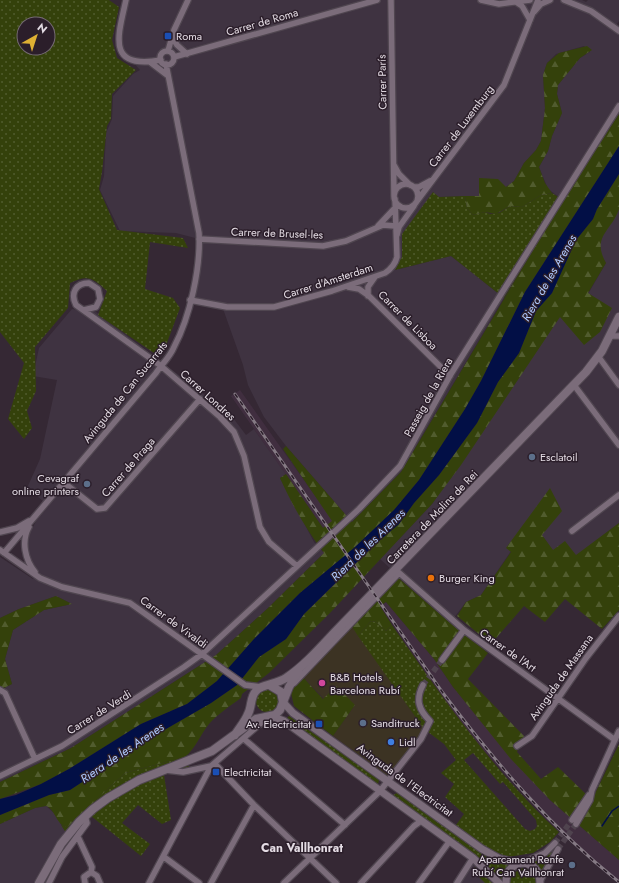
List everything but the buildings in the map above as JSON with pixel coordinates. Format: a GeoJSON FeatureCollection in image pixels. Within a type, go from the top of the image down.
{"type":"FeatureCollection","features":[{"type":"Feature","properties":{"kind":"main road","name":"Carretera de Molins de Rei"},"geometry":{"type":"LineString","coordinates":[[261,687],[271,686],[283,680],[304,663],[397,571],[574,385],[598,356],[619,317]]}},
{"type":"Feature","properties":{"kind":"main road","name":"Carretera de Molins de Rei"},"geometry":{"type":"LineString","coordinates":[[268,716],[280,710],[291,682],[304,663]]}},
{"type":"Feature","properties":{"kind":"main road"},"geometry":{"type":"LineString","coordinates":[[271,686],[281,692],[285,699]]}},
{"type":"Feature","properties":{"kind":"main road"},"geometry":{"type":"LineString","coordinates":[[234,735],[246,718],[254,692],[261,687]]}},
{"type":"Feature","properties":{"kind":"main road"},"geometry":{"type":"LineString","coordinates":[[252,702],[256,712],[268,716]]}},
{"type":"Feature","properties":{"kind":"main road"},"geometry":{"type":"LineString","coordinates":[[39,883],[59,847],[85,816],[102,802],[121,789],[204,755],[253,721],[268,716]]}},
{"type":"Feature","properties":{"kind":"street"},"geometry":{"type":"LineString","coordinates":[[126,0],[118,38],[119,46],[124,55],[133,61],[150,62],[161,60],[166,64],[172,63],[174,57],[172,53],[168,51]]}},
{"type":"Feature","properties":{"kind":"street"},"geometry":{"type":"LineString","coordinates":[[168,51],[172,37],[188,0]]}},
{"type":"Feature","properties":{"kind":"street","name":"Carrer de Roma"},"geometry":{"type":"LineString","coordinates":[[174,57],[378,0]]}},
{"type":"Feature","properties":{"kind":"street","name":"Carrer París"},"geometry":{"type":"LineString","coordinates":[[391,0],[394,197]]}},
{"type":"Feature","properties":{"kind":"street"},"geometry":{"type":"LineString","coordinates":[[481,0],[499,4],[528,0]]}},
{"type":"Feature","properties":{"kind":"street","name":"Carrer de Luxemburg"},"geometry":{"type":"LineString","coordinates":[[416,202],[504,85],[538,0]]}},
{"type":"Feature","properties":{"kind":"street","name":"Carrer de Luxemburg"},"geometry":{"type":"LineString","coordinates":[[532,16],[541,4],[550,0]]}},
{"type":"Feature","properties":{"kind":"street"},"geometry":{"type":"LineString","coordinates":[[564,0],[591,11],[619,31]]}},
{"type":"Feature","properties":{"kind":"street"},"geometry":{"type":"LineString","coordinates":[[516,2],[532,16]]}},
{"type":"Feature","properties":{"kind":"street"},"geometry":{"type":"LineString","coordinates":[[172,37],[177,45],[187,54]]}},
{"type":"Feature","properties":{"kind":"street"},"geometry":{"type":"LineString","coordinates":[[161,60],[162,53],[168,51]]}},
{"type":"Feature","properties":{"kind":"street"},"geometry":{"type":"LineString","coordinates":[[150,62],[168,75]]}},
{"type":"Feature","properties":{"kind":"street","name":"Avinguda de Can Sucarrats"},"geometry":{"type":"LineString","coordinates":[[2,552],[35,516],[161,366],[174,348],[179,338],[195,281],[199,239],[166,64]]}},
{"type":"Feature","properties":{"kind":"street","name":"Passeig de la Riera"},"geometry":{"type":"LineString","coordinates":[[202,654],[366,502],[400,466],[450,376],[619,106]]}},
{"type":"Feature","properties":{"kind":"street"},"geometry":{"type":"LineString","coordinates":[[393,163],[399,174],[412,186],[418,193],[416,202],[405,208],[398,205],[394,197],[400,186],[412,186]]}},
{"type":"Feature","properties":{"kind":"street","name":"Carrer de Luxemburg"},"geometry":{"type":"LineString","coordinates":[[412,186],[425,184],[436,177]]}},
{"type":"Feature","properties":{"kind":"street","name":"Carrer d'Amsterdam"},"geometry":{"type":"LineString","coordinates":[[190,300],[227,307],[274,307],[343,287],[391,269],[396,262],[394,197]]}},
{"type":"Feature","properties":{"kind":"street","name":"Carrer d'Amsterdam"},"geometry":{"type":"LineString","coordinates":[[395,239],[399,226],[416,202]]}},
{"type":"Feature","properties":{"kind":"street","name":"Carrer de Brusel·les"},"geometry":{"type":"LineString","coordinates":[[375,228],[394,209]]}},
{"type":"Feature","properties":{"kind":"street","name":"Carrer de Brusel·les"},"geometry":{"type":"LineString","coordinates":[[199,239],[323,246],[346,241],[387,224],[395,226]]}},
{"type":"Feature","properties":{"kind":"street","name":"Carrer de Lisboa"},"geometry":{"type":"LineString","coordinates":[[369,296],[367,291],[368,287],[378,275]]}},
{"type":"Feature","properties":{"kind":"street"},"geometry":{"type":"LineString","coordinates":[[89,282],[98,289],[100,299],[96,307],[84,310],[76,305],[73,293],[76,287],[89,282]]}},
{"type":"Feature","properties":{"kind":"street","name":"Carrer de Lisboa"},"geometry":{"type":"LineString","coordinates":[[343,287],[354,287],[369,296],[450,376]]}},
{"type":"Feature","properties":{"kind":"street","name":"Carrer Londres"},"geometry":{"type":"LineString","coordinates":[[84,310],[94,320],[161,366],[220,416],[234,432],[244,456],[260,527],[264,536],[297,566]]}},
{"type":"Feature","properties":{"kind":"street"},"geometry":{"type":"LineString","coordinates":[[610,336],[619,336]]}},
{"type":"Feature","properties":{"kind":"street"},"geometry":{"type":"LineString","coordinates":[[598,356],[619,385]]}},
{"type":"Feature","properties":{"kind":"street"},"geometry":{"type":"LineString","coordinates":[[574,385],[619,445]]}},
{"type":"Feature","properties":{"kind":"street","name":"Carrer de Praga"},"geometry":{"type":"LineString","coordinates":[[64,482],[97,509],[105,508],[200,399]]}},
{"type":"Feature","properties":{"kind":"street"},"geometry":{"type":"LineString","coordinates":[[572,531],[619,495]]}},
{"type":"Feature","properties":{"kind":"street","name":"Avinguda de Can Sucarrats"},"geometry":{"type":"LineString","coordinates":[[0,532],[17,528],[35,516]]}},
{"type":"Feature","properties":{"kind":"street","name":"Avinguda de Can Sucarrats"},"geometry":{"type":"LineString","coordinates":[[35,516],[26,532],[26,552],[29,565],[40,578]]}},
{"type":"Feature","properties":{"kind":"street","name":"Carrer de Vivaldi"},"geometry":{"type":"LineString","coordinates":[[2,552],[40,578],[62,587],[130,603],[238,681],[245,685],[261,687]]}},
{"type":"Feature","properties":{"kind":"street","name":"Carrer de l'Art"},"geometry":{"type":"LineString","coordinates":[[397,571],[464,630],[615,740]]}},
{"type":"Feature","properties":{"kind":"street","name":"Carretera de Molins de Rei"},"geometry":{"type":"LineString","coordinates":[[285,699],[293,684],[397,571]]}},
{"type":"Feature","properties":{"kind":"street","name":"Avinguda de Massana"},"geometry":{"type":"LineString","coordinates":[[517,746],[532,736],[558,697],[619,616]]}},
{"type":"Feature","properties":{"kind":"street"},"geometry":{"type":"LineString","coordinates":[[442,660],[464,630]]}},
{"type":"Feature","properties":{"kind":"street","name":"Carrer de Verdi"},"geometry":{"type":"LineString","coordinates":[[0,776],[70,741],[164,682],[202,654]]}},
{"type":"Feature","properties":{"kind":"street"},"geometry":{"type":"LineString","coordinates":[[245,685],[252,702]]}},
{"type":"Feature","properties":{"kind":"street"},"geometry":{"type":"LineString","coordinates":[[284,883],[380,791],[421,739],[430,721],[418,703],[419,693],[423,685]]}},
{"type":"Feature","properties":{"kind":"street"},"geometry":{"type":"LineString","coordinates":[[2,691],[34,759]]}},
{"type":"Feature","properties":{"kind":"street","name":"Avinguda de l'Electricitat"},"geometry":{"type":"LineString","coordinates":[[285,699],[293,713],[492,855],[508,862],[521,863]]}},
{"type":"Feature","properties":{"kind":"street"},"geometry":{"type":"LineString","coordinates":[[149,883],[164,858],[213,765],[244,739],[268,716],[284,721],[473,858],[499,883]]}},
{"type":"Feature","properties":{"kind":"street"},"geometry":{"type":"LineString","coordinates":[[574,822],[592,790],[619,731]]}},
{"type":"Feature","properties":{"kind":"street"},"geometry":{"type":"LineString","coordinates":[[244,739],[345,825]]}},
{"type":"Feature","properties":{"kind":"street"},"geometry":{"type":"LineString","coordinates":[[166,770],[183,772],[213,765]]}},
{"type":"Feature","properties":{"kind":"street"},"geometry":{"type":"LineString","coordinates":[[213,765],[336,883]]}},
{"type":"Feature","properties":{"kind":"street"},"geometry":{"type":"LineString","coordinates":[[211,883],[254,805]]}},
{"type":"Feature","properties":{"kind":"street"},"geometry":{"type":"LineString","coordinates":[[49,883],[62,857],[87,823],[85,816]]}},
{"type":"Feature","properties":{"kind":"street"},"geometry":{"type":"LineString","coordinates":[[361,883],[414,826],[421,821]]}},
{"type":"Feature","properties":{"kind":"street"},"geometry":{"type":"LineString","coordinates":[[78,837],[92,866],[91,872],[84,877],[85,883]]}},
{"type":"Feature","properties":{"kind":"street"},"geometry":{"type":"LineString","coordinates":[[420,883],[449,842]]}},
{"type":"Feature","properties":{"kind":"street"},"geometry":{"type":"LineString","coordinates":[[506,883],[508,872],[515,864],[545,853],[555,843]]}},
{"type":"Feature","properties":{"kind":"street"},"geometry":{"type":"LineString","coordinates":[[540,882],[558,849]]}},
{"type":"Feature","properties":{"kind":"street"},"geometry":{"type":"LineString","coordinates":[[164,858],[199,883]]}},
{"type":"Feature","properties":{"kind":"street"},"geometry":{"type":"LineString","coordinates":[[457,883],[473,858]]}},
{"type":"Feature","properties":{"kind":"street"},"geometry":{"type":"LineString","coordinates":[[521,863],[528,864],[537,870],[540,882]]}},
{"type":"Feature","properties":{"kind":"street"},"geometry":{"type":"LineString","coordinates":[[91,872],[96,874],[100,883]]}},
{"type":"Feature","properties":{"kind":"shaded area"},"geometry":{"type":"Polygon","coordinates":[[[126,0],[582,0],[586,2],[588,0],[619,0],[619,21],[617,24],[619,26],[619,114],[563,200],[548,189],[539,167],[548,151],[552,136],[562,113],[557,94],[558,85],[580,58],[590,52],[584,46],[556,54],[547,63],[543,75],[545,108],[541,141],[536,150],[524,163],[514,181],[506,187],[479,196],[439,197],[402,234],[402,257],[396,270],[451,256],[504,298],[401,472],[352,522],[286,446],[264,417],[248,385],[243,365],[222,306],[190,300],[199,239],[176,233],[120,231],[100,190],[104,176],[106,133],[112,119],[113,96],[133,74],[140,70],[119,46],[126,0]]]}},
{"type":"Feature","properties":{"kind":"shaded area"},"geometry":{"type":"Polygon","coordinates":[[[619,208],[619,523],[576,556],[553,551],[542,535],[507,548],[511,551],[481,595],[466,602],[450,623],[380,559],[432,504],[560,316],[588,294],[606,263],[601,255],[600,243],[619,208]]]}},
{"type":"Feature","properties":{"kind":"shaded area"},"geometry":{"type":"Polygon","coordinates":[[[72,309],[96,312],[230,414],[246,435],[254,429],[286,474],[280,478],[314,542],[324,553],[267,609],[216,655],[71,748],[0,782],[0,690],[12,684],[5,659],[13,630],[44,610],[72,604],[56,596],[19,609],[0,618],[0,557],[33,579],[39,572],[29,557],[27,543],[36,521],[49,506],[27,488],[40,459],[57,380],[33,376],[39,348],[72,309]]]}},
{"type":"Feature","properties":{"kind":"shaded area"},"geometry":{"type":"Polygon","coordinates":[[[240,390],[333,521],[323,528],[231,396],[240,390]]]}},
{"type":"Feature","properties":{"kind":"shaded area"},"geometry":{"type":"Polygon","coordinates":[[[386,602],[434,659],[453,687],[550,800],[619,860],[619,883],[547,820],[483,750],[448,705],[380,606],[386,602]]]}},
{"type":"Feature","properties":{"kind":"shaded area"},"geometry":{"type":"Polygon","coordinates":[[[349,622],[424,729],[388,776],[333,736],[355,705],[324,699],[300,674],[349,622]]]}},
{"type":"Feature","properties":{"kind":"shaded area"},"geometry":{"type":"Polygon","coordinates":[[[46,806],[54,813],[70,839],[57,859],[45,883],[0,883],[0,824],[35,808],[46,806]]]}},
{"type":"Feature","properties":{"kind":"shaded area"},"geometry":{"type":"Polygon","coordinates":[[[474,863],[494,883],[461,883],[474,863]]]}},
{"type":"Feature","properties":{"kind":"green space"},"geometry":{"type":"Polygon","coordinates":[[[0,0],[109,0],[119,7],[112,40],[117,58],[136,70],[112,94],[111,119],[107,126],[99,189],[117,230],[183,238],[188,248],[150,242],[145,289],[173,298],[180,308],[165,348],[154,353],[98,315],[107,291],[94,280],[86,278],[70,283],[68,308],[35,347],[36,391],[27,411],[32,428],[24,439],[8,419],[24,363],[0,332],[0,0]]]}},
{"type":"Feature","properties":{"kind":"green space"},"geometry":{"type":"Polygon","coordinates":[[[587,46],[592,50],[580,58],[558,85],[557,94],[562,113],[552,136],[548,151],[539,167],[545,183],[552,193],[541,195],[522,207],[510,206],[496,214],[485,212],[473,215],[467,208],[465,196],[479,196],[479,178],[498,179],[506,187],[514,181],[524,163],[536,150],[541,141],[545,108],[543,75],[547,63],[559,53],[587,46]]]}},
{"type":"Feature","properties":{"kind":"green space"},"geometry":{"type":"Polygon","coordinates":[[[619,114],[619,146],[525,292],[481,381],[465,409],[419,480],[394,510],[354,548],[300,593],[254,639],[217,681],[187,704],[141,724],[69,769],[41,784],[0,799],[0,782],[71,748],[216,655],[267,609],[324,553],[300,517],[280,478],[286,474],[323,528],[332,521],[283,449],[286,446],[352,522],[401,472],[563,200],[619,114]]]}},
{"type":"Feature","properties":{"kind":"green space"},"geometry":{"type":"Polygon","coordinates":[[[619,174],[619,209],[616,217],[604,234],[601,246],[602,254],[606,263],[588,293],[612,308],[600,332],[584,345],[560,317],[461,465],[432,504],[330,613],[269,673],[242,694],[241,698],[224,710],[209,724],[192,750],[185,757],[125,773],[67,827],[63,826],[58,821],[52,811],[46,806],[35,808],[0,824],[0,815],[49,795],[70,790],[140,744],[211,703],[237,685],[259,657],[286,639],[304,614],[403,518],[439,475],[477,423],[498,382],[519,353],[536,311],[552,293],[576,240],[593,219],[597,209],[619,174]]]}},
{"type":"Feature","properties":{"kind":"green space"},"geometry":{"type":"Polygon","coordinates":[[[433,192],[439,197],[465,196],[467,208],[473,215],[485,212],[490,214],[499,213],[510,206],[522,207],[541,195],[552,193],[563,200],[504,298],[451,256],[395,270],[402,257],[402,234],[433,192]]]}},
{"type":"Feature","properties":{"kind":"green space"},"geometry":{"type":"Polygon","coordinates":[[[550,488],[562,511],[542,535],[553,550],[565,541],[576,555],[619,523],[619,610],[602,629],[565,599],[545,622],[524,606],[491,644],[457,616],[466,602],[481,595],[511,552],[506,548],[550,488]]]}},
{"type":"Feature","properties":{"kind":"green space"},"geometry":{"type":"Polygon","coordinates":[[[395,575],[450,623],[488,653],[468,679],[524,736],[517,752],[541,779],[558,767],[592,800],[619,744],[619,860],[550,800],[510,758],[453,687],[434,659],[386,602],[380,606],[392,625],[386,631],[376,622],[371,621],[358,636],[349,622],[395,575]]]}},
{"type":"Feature","properties":{"kind":"green space"},"geometry":{"type":"Polygon","coordinates":[[[56,596],[72,604],[44,610],[13,630],[5,659],[12,684],[0,690],[0,618],[19,609],[56,596]]]}},
{"type":"Feature","properties":{"kind":"green space"},"geometry":{"type":"Polygon","coordinates":[[[371,621],[376,622],[386,631],[392,625],[430,680],[470,733],[512,784],[559,832],[550,842],[533,853],[508,857],[490,850],[456,825],[464,814],[445,797],[454,784],[441,773],[456,760],[444,744],[424,729],[358,636],[371,621]],[[473,753],[464,760],[525,829],[530,831],[535,829],[537,826],[536,820],[503,782],[500,784],[473,753]]]}},
{"type":"Feature","properties":{"kind":"green space"},"geometry":{"type":"Polygon","coordinates":[[[300,674],[323,699],[336,686],[355,705],[333,736],[294,706],[291,693],[300,674]]]}},
{"type":"Feature","properties":{"kind":"green space"},"geometry":{"type":"Polygon","coordinates":[[[267,690],[275,693],[278,701],[275,709],[267,712],[259,709],[256,701],[259,693],[267,690]]]}},
{"type":"Feature","properties":{"kind":"green space"},"geometry":{"type":"Polygon","coordinates":[[[289,716],[377,778],[379,780],[378,784],[375,784],[286,719],[289,716]]]}},
{"type":"Feature","properties":{"kind":"green space"},"geometry":{"type":"Polygon","coordinates":[[[185,757],[189,767],[164,775],[171,820],[162,824],[138,805],[122,823],[150,844],[141,856],[91,816],[70,839],[61,825],[67,827],[125,773],[185,757]]]}},
{"type":"Feature","properties":{"kind":"green space"},"geometry":{"type":"Polygon","coordinates":[[[397,793],[457,836],[510,864],[511,866],[503,880],[482,862],[394,798],[393,795],[397,793]]]}},
{"type":"Feature","properties":{"kind":"green space"},"geometry":{"type":"Polygon","coordinates":[[[555,847],[556,848],[542,874],[531,862],[543,858],[555,847]]]}},
{"type":"Feature","properties":{"kind":"green space"},"geometry":{"type":"Polygon","coordinates":[[[475,867],[492,883],[485,883],[475,873],[473,869],[475,867]]]}},
{"type":"Feature","properties":{"kind":"green space"},"geometry":{"type":"Polygon","coordinates":[[[523,868],[532,873],[536,883],[510,883],[512,874],[523,868]]]}},
{"type":"Feature","properties":{"kind":"water","name":"Riera de les Arenes"},"geometry":{"type":"Polygon","coordinates":[[[619,146],[619,174],[597,209],[593,219],[576,240],[552,293],[536,311],[519,353],[498,382],[477,423],[439,475],[414,503],[399,524],[372,547],[304,614],[286,639],[259,657],[237,685],[211,703],[140,744],[70,790],[49,795],[0,815],[0,799],[16,795],[69,769],[141,724],[187,704],[217,681],[254,639],[300,593],[354,548],[394,510],[419,480],[465,409],[481,381],[525,292],[619,146]]]}},
{"type":"Feature","properties":{"kind":"waterway"},"geometry":{"type":"LineString","coordinates":[[602,826],[612,811],[619,806]]}},
{"type":"Feature","properties":{"kind":"tunnel"},"geometry":{"type":"LineString","coordinates":[[423,685],[442,660]]}},
{"type":"Feature","properties":{"kind":"tunnel"},"geometry":{"type":"LineString","coordinates":[[555,843],[572,820]]}},
{"type":"Feature","properties":{"kind":"tunnel"},"geometry":{"type":"LineString","coordinates":[[558,849],[576,824]]}},
{"type":"Feature","properties":{"kind":"railway"},"geometry":{"type":"LineString","coordinates":[[235,394],[443,693],[463,719],[504,769],[547,817],[619,882]]}},
{"type":"Feature","properties":{"kind":"place","name":"Roma"},"geometry":{"type":"Point","coordinates":[168,36]}},
{"type":"Feature","properties":{"kind":"place","name":"Esclatoil"},"geometry":{"type":"Point","coordinates":[532,457]}},
{"type":"Feature","properties":{"kind":"place","name":"Cevagraf online printers"},"geometry":{"type":"Point","coordinates":[87,484]}},
{"type":"Feature","properties":{"kind":"place","name":"Burger King"},"geometry":{"type":"Point","coordinates":[431,578]}},
{"type":"Feature","properties":{"kind":"place","name":"B&B Hotels Barcelona Rubí"},"geometry":{"type":"Point","coordinates":[322,683]}},
{"type":"Feature","properties":{"kind":"place","name":"Sanditruck"},"geometry":{"type":"Point","coordinates":[363,723]}},
{"type":"Feature","properties":{"kind":"place","name":"Av. Electricitat"},"geometry":{"type":"Point","coordinates":[319,724]}},
{"type":"Feature","properties":{"kind":"place","name":"Lidl"},"geometry":{"type":"Point","coordinates":[391,742]}},
{"type":"Feature","properties":{"kind":"place","name":"Electricitat"},"geometry":{"type":"Point","coordinates":[216,772]}},
{"type":"Feature","properties":{"kind":"place","name":"Aparcament Renfe Rubí Can Vallhonrat"},"geometry":{"type":"Point","coordinates":[572,865]}},
{"type":"Feature","properties":{"kind":"district","name":"Can Vallhonrat"},"geometry":{"type":"Point","coordinates":[302,848]}}]}
